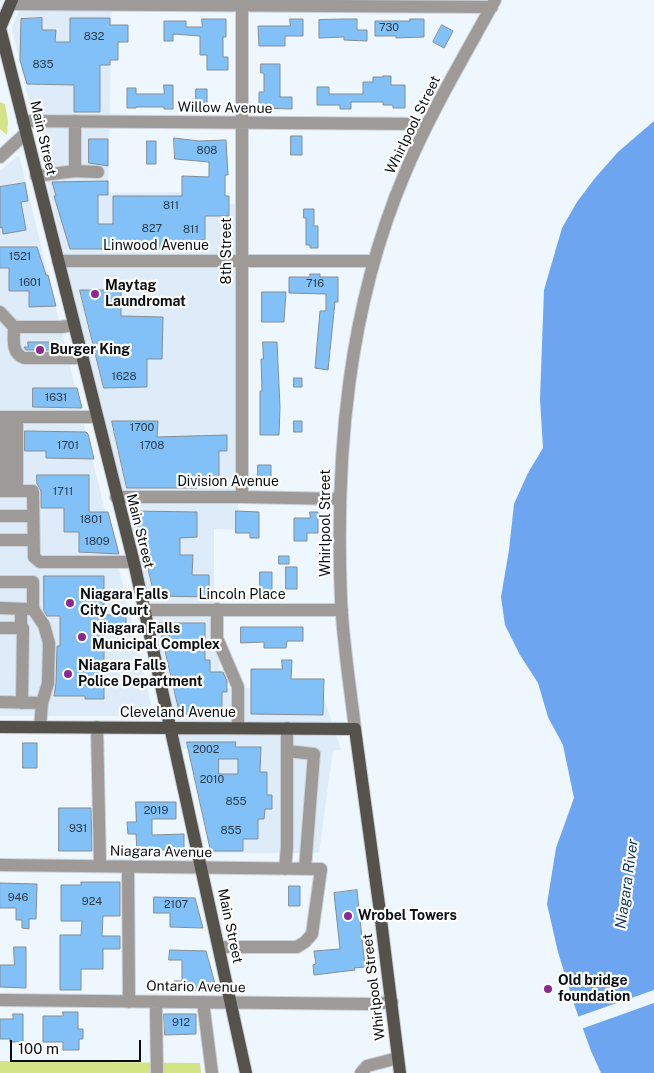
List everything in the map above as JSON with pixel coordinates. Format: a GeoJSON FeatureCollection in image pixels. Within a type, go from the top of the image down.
{"type":"FeatureCollection","features":[{"type":"Feature","properties":{"kind":"main road","name":"Main Street"},"geometry":{"type":"LineString","coordinates":[[12,2],[0,27],[133,562],[246,1073]]}},
{"type":"Feature","properties":{"kind":"main road","name":"Cleveland Avenue"},"geometry":{"type":"LineString","coordinates":[[0,727],[355,729]]}},
{"type":"Feature","properties":{"kind":"main road","name":"Whirlpool Street"},"geometry":{"type":"LineString","coordinates":[[355,729],[400,1073]]}},
{"type":"Feature","properties":{"kind":"street"},"geometry":{"type":"LineString","coordinates":[[12,2],[118,2],[242,6],[493,3]]}},
{"type":"Feature","properties":{"kind":"street","name":"Whirlpool Street"},"geometry":{"type":"LineString","coordinates":[[355,729],[342,610],[340,499],[344,414],[359,321],[374,261],[401,182],[427,124],[493,3]]}},
{"type":"Feature","properties":{"kind":"street","name":"8th Street"},"geometry":{"type":"LineString","coordinates":[[242,6],[242,497]]}},
{"type":"Feature","properties":{"kind":"street","name":"Willow Avenue"},"geometry":{"type":"LineString","coordinates":[[23,121],[427,124]]}},
{"type":"Feature","properties":{"kind":"street"},"geometry":{"type":"LineString","coordinates":[[75,121],[75,171]]}},
{"type":"Feature","properties":{"kind":"street"},"geometry":{"type":"LineString","coordinates":[[0,157],[26,134]]}},
{"type":"Feature","properties":{"kind":"street"},"geometry":{"type":"LineString","coordinates":[[36,176],[75,171],[98,172]]}},
{"type":"Feature","properties":{"kind":"street","name":"Linwood Avenue"},"geometry":{"type":"LineString","coordinates":[[58,261],[374,261]]}},
{"type":"Feature","properties":{"kind":"street"},"geometry":{"type":"LineString","coordinates":[[0,312],[14,326],[61,327],[74,325]]}},
{"type":"Feature","properties":{"kind":"street"},"geometry":{"type":"LineString","coordinates":[[14,326],[14,348],[19,356],[24,358],[82,358]]}},
{"type":"Feature","properties":{"kind":"street"},"geometry":{"type":"LineString","coordinates":[[8,417],[96,417]]}},
{"type":"Feature","properties":{"kind":"street"},"geometry":{"type":"LineString","coordinates":[[8,417],[3,441],[3,491],[33,491],[34,558],[40,562],[133,562]]}},
{"type":"Feature","properties":{"kind":"street"},"geometry":{"type":"LineString","coordinates":[[8,417],[17,484]]}},
{"type":"Feature","properties":{"kind":"street","name":"Division Avenue"},"geometry":{"type":"LineString","coordinates":[[116,497],[340,499]]}},
{"type":"Feature","properties":{"kind":"street"},"geometry":{"type":"LineString","coordinates":[[0,516],[33,516]]}},
{"type":"Feature","properties":{"kind":"street"},"geometry":{"type":"LineString","coordinates":[[0,540],[33,540]]}},
{"type":"Feature","properties":{"kind":"street"},"geometry":{"type":"LineString","coordinates":[[0,582],[33,582],[21,628],[23,628],[22,702]]}},
{"type":"Feature","properties":{"kind":"street"},"geometry":{"type":"LineString","coordinates":[[0,608],[27,609],[44,625],[49,643],[48,683],[42,703],[40,727]]}},
{"type":"Feature","properties":{"kind":"street"},"geometry":{"type":"LineString","coordinates":[[217,609],[217,638],[238,686],[238,728]]}},
{"type":"Feature","properties":{"kind":"street","name":"Lincoln Place"},"geometry":{"type":"LineString","coordinates":[[143,610],[342,610]]}},
{"type":"Feature","properties":{"kind":"street"},"geometry":{"type":"LineString","coordinates":[[0,628],[21,628]]}},
{"type":"Feature","properties":{"kind":"street"},"geometry":{"type":"LineString","coordinates":[[0,702],[42,703]]}},
{"type":"Feature","properties":{"kind":"street"},"geometry":{"type":"LineString","coordinates":[[97,727],[100,866]]}},
{"type":"Feature","properties":{"kind":"street"},"geometry":{"type":"LineString","coordinates":[[285,869],[286,728]]}},
{"type":"Feature","properties":{"kind":"street"},"geometry":{"type":"LineString","coordinates":[[286,751],[314,754],[305,869]]}},
{"type":"Feature","properties":{"kind":"street"},"geometry":{"type":"LineString","coordinates":[[286,847],[307,848]]}},
{"type":"Feature","properties":{"kind":"street","name":"Niagara Avenue"},"geometry":{"type":"LineString","coordinates":[[0,865],[322,869],[312,934],[305,942],[297,947],[219,948]]}},
{"type":"Feature","properties":{"kind":"street"},"geometry":{"type":"LineString","coordinates":[[128,867],[129,1002]]}},
{"type":"Feature","properties":{"kind":"street","name":"Ontario Avenue"},"geometry":{"type":"LineString","coordinates":[[0,1000],[372,1004],[392,1002]]}},
{"type":"Feature","properties":{"kind":"street"},"geometry":{"type":"LineString","coordinates":[[156,1002],[157,1073]]}},
{"type":"Feature","properties":{"kind":"street"},"geometry":{"type":"LineString","coordinates":[[203,1002],[212,1073]]}},
{"type":"Feature","properties":{"kind":"street"},"geometry":{"type":"LineString","coordinates":[[361,1073],[367,1066],[398,1058]]}},
{"type":"Feature","properties":{"kind":"shaded area"},"geometry":{"type":"Polygon","coordinates":[[[24,0],[112,0],[108,193],[195,192],[196,204],[239,204],[238,530],[214,529],[214,628],[223,688],[321,689],[341,750],[333,750],[319,853],[210,853],[187,749],[177,748],[12,28],[24,0]]]}},
{"type":"Feature","properties":{"kind":"shaded area"},"geometry":{"type":"Polygon","coordinates":[[[19,155],[153,712],[151,716],[0,716],[0,171],[19,155]]]}},
{"type":"Feature","properties":{"kind":"green space"},"geometry":{"type":"Polygon","coordinates":[[[0,102],[5,104],[8,122],[7,135],[0,129],[0,102]]]}},
{"type":"Feature","properties":{"kind":"green space"},"geometry":{"type":"Polygon","coordinates":[[[0,1061],[200,1063],[201,1073],[0,1073],[0,1061]]]}},
{"type":"Feature","properties":{"kind":"water","name":"Niagara River"},"geometry":{"type":"Polygon","coordinates":[[[654,121],[654,1073],[601,1073],[574,1004],[558,952],[547,904],[556,848],[574,798],[563,745],[548,717],[538,683],[520,655],[505,625],[501,597],[514,504],[528,473],[543,448],[540,399],[544,290],[562,228],[577,202],[595,178],[618,152],[654,121]]]}},
{"type":"Feature","properties":{"kind":"pier"},"geometry":{"type":"Polygon","coordinates":[[[654,990],[654,1003],[581,1029],[577,1017],[654,990]]]}},
{"type":"Feature","properties":{"kind":"building"},"geometry":{"type":"Polygon","coordinates":[[[42,18],[42,30],[56,30],[55,42],[70,42],[70,18],[110,18],[110,25],[128,25],[128,42],[118,42],[118,60],[110,60],[110,65],[100,65],[100,112],[74,112],[74,85],[27,84],[20,60],[21,19],[42,18]]]}},
{"type":"Feature","properties":{"kind":"building"},"geometry":{"type":"Polygon","coordinates":[[[202,19],[226,19],[226,37],[223,37],[223,57],[228,57],[228,70],[207,70],[207,55],[200,55],[200,36],[173,34],[173,41],[164,41],[164,21],[186,21],[186,27],[202,27],[202,19]]]}},
{"type":"Feature","properties":{"kind":"building"},"geometry":{"type":"Polygon","coordinates":[[[290,19],[303,19],[303,36],[285,36],[285,46],[259,46],[258,26],[290,26],[290,19]]]}},
{"type":"Feature","properties":{"kind":"building"},"geometry":{"type":"Polygon","coordinates":[[[357,19],[357,30],[367,30],[367,41],[344,40],[344,37],[319,38],[319,20],[357,19]]]}},
{"type":"Feature","properties":{"kind":"building"},"geometry":{"type":"Polygon","coordinates":[[[410,19],[424,19],[424,37],[396,38],[396,36],[375,36],[375,21],[410,21],[410,19]]]}},
{"type":"Feature","properties":{"kind":"building"},"geometry":{"type":"Polygon","coordinates":[[[442,25],[453,31],[444,48],[433,42],[442,25]]]}},
{"type":"Feature","properties":{"kind":"building"},"geometry":{"type":"Polygon","coordinates":[[[261,64],[280,64],[280,97],[292,97],[292,109],[259,108],[259,92],[264,92],[264,73],[261,73],[261,64]]]}},
{"type":"Feature","properties":{"kind":"building"},"geometry":{"type":"Polygon","coordinates":[[[391,76],[391,85],[405,85],[405,108],[393,108],[393,105],[383,105],[383,102],[351,102],[351,109],[340,109],[340,105],[317,105],[317,87],[329,87],[329,94],[363,94],[363,82],[373,82],[373,77],[391,76]]]}},
{"type":"Feature","properties":{"kind":"building"},"geometry":{"type":"Polygon","coordinates":[[[164,85],[173,85],[173,109],[164,109],[164,107],[127,108],[127,88],[136,88],[136,94],[164,94],[164,85]]]}},
{"type":"Feature","properties":{"kind":"building"},"geometry":{"type":"Polygon","coordinates":[[[196,89],[207,89],[207,109],[196,109],[196,89]]]}},
{"type":"Feature","properties":{"kind":"building"},"geometry":{"type":"Polygon","coordinates":[[[291,136],[302,136],[302,155],[291,155],[291,136]]]}},
{"type":"Feature","properties":{"kind":"building"},"geometry":{"type":"Polygon","coordinates":[[[174,138],[199,141],[226,140],[228,175],[225,175],[225,196],[229,196],[229,216],[205,216],[205,240],[197,240],[197,249],[70,249],[54,196],[56,196],[52,182],[108,181],[108,195],[98,195],[98,224],[113,224],[113,196],[182,196],[182,176],[209,177],[209,162],[175,159],[174,138]]]}},
{"type":"Feature","properties":{"kind":"building"},"geometry":{"type":"Polygon","coordinates":[[[89,139],[108,139],[108,166],[89,163],[89,139]]]}},
{"type":"Feature","properties":{"kind":"building"},"geometry":{"type":"Polygon","coordinates":[[[147,141],[156,141],[156,164],[147,164],[147,141]]]}},
{"type":"Feature","properties":{"kind":"building"},"geometry":{"type":"Polygon","coordinates":[[[25,183],[28,201],[21,202],[26,230],[3,234],[2,227],[0,228],[0,187],[25,183]]]}},
{"type":"Feature","properties":{"kind":"building"},"geometry":{"type":"Polygon","coordinates":[[[304,209],[314,209],[314,226],[318,226],[318,248],[310,248],[310,245],[306,245],[304,209]]]}},
{"type":"Feature","properties":{"kind":"building"},"geometry":{"type":"Polygon","coordinates":[[[0,247],[37,247],[46,275],[48,275],[56,306],[29,307],[29,291],[9,291],[9,268],[0,268],[0,247]]]}},
{"type":"Feature","properties":{"kind":"building"},"geometry":{"type":"Polygon","coordinates":[[[310,274],[320,274],[320,277],[338,277],[338,302],[335,302],[328,370],[315,368],[320,311],[326,311],[326,294],[289,293],[289,277],[310,277],[310,274]]]}},
{"type":"Feature","properties":{"kind":"building"},"geometry":{"type":"Polygon","coordinates":[[[80,290],[121,290],[121,316],[163,317],[162,359],[147,359],[147,387],[104,388],[80,290]]]}},
{"type":"Feature","properties":{"kind":"building"},"geometry":{"type":"Polygon","coordinates":[[[262,292],[286,292],[284,322],[262,322],[262,292]]]}},
{"type":"Feature","properties":{"kind":"building"},"geometry":{"type":"Polygon","coordinates":[[[28,342],[49,342],[49,345],[58,345],[57,350],[26,350],[24,347],[28,347],[28,342]]]}},
{"type":"Feature","properties":{"kind":"building"},"geometry":{"type":"Polygon","coordinates":[[[263,342],[277,342],[280,407],[279,435],[260,435],[263,342]]]}},
{"type":"Feature","properties":{"kind":"building"},"geometry":{"type":"Polygon","coordinates":[[[294,378],[302,378],[302,387],[294,387],[294,378]]]}},
{"type":"Feature","properties":{"kind":"building"},"geometry":{"type":"Polygon","coordinates":[[[33,388],[77,388],[82,408],[33,407],[33,388]]]}},
{"type":"Feature","properties":{"kind":"building"},"geometry":{"type":"Polygon","coordinates":[[[112,421],[158,421],[157,437],[227,435],[227,451],[219,451],[219,478],[197,478],[197,488],[127,488],[112,421]]]}},
{"type":"Feature","properties":{"kind":"building"},"geometry":{"type":"Polygon","coordinates":[[[294,421],[302,421],[302,432],[294,432],[294,421]]]}},
{"type":"Feature","properties":{"kind":"building"},"geometry":{"type":"Polygon","coordinates":[[[25,431],[86,432],[94,459],[46,458],[46,451],[25,451],[25,431]]]}},
{"type":"Feature","properties":{"kind":"building"},"geometry":{"type":"Polygon","coordinates":[[[258,465],[271,465],[271,484],[258,484],[258,465]]]}},
{"type":"Feature","properties":{"kind":"building"},"geometry":{"type":"Polygon","coordinates":[[[37,475],[89,475],[89,512],[108,512],[119,554],[79,552],[79,532],[64,532],[64,508],[41,508],[41,491],[37,484],[37,475]]]}},
{"type":"Feature","properties":{"kind":"building"},"geometry":{"type":"Polygon","coordinates":[[[134,511],[197,512],[197,537],[180,538],[180,555],[193,555],[192,575],[209,575],[209,597],[155,596],[134,511]]]}},
{"type":"Feature","properties":{"kind":"building"},"geometry":{"type":"Polygon","coordinates":[[[236,511],[259,512],[259,538],[250,538],[250,533],[236,533],[236,511]]]}},
{"type":"Feature","properties":{"kind":"building"},"geometry":{"type":"Polygon","coordinates":[[[310,512],[318,512],[318,533],[307,533],[307,541],[294,541],[294,518],[310,518],[310,512]]]}},
{"type":"Feature","properties":{"kind":"building"},"geometry":{"type":"Polygon","coordinates":[[[279,556],[289,556],[289,564],[279,564],[279,556]]]}},
{"type":"Feature","properties":{"kind":"building"},"geometry":{"type":"Polygon","coordinates":[[[286,567],[297,567],[297,589],[286,589],[286,567]]]}},
{"type":"Feature","properties":{"kind":"building"},"geometry":{"type":"Polygon","coordinates":[[[260,572],[272,572],[272,592],[260,592],[260,572]]]}},
{"type":"Feature","properties":{"kind":"building","name":"Niagara Falls Municipal Complex"},"geometry":{"type":"Polygon","coordinates":[[[44,576],[104,576],[104,615],[126,615],[126,628],[104,628],[104,699],[85,699],[85,696],[54,696],[57,646],[60,646],[60,616],[47,616],[44,611],[44,576]]]}},
{"type":"Feature","properties":{"kind":"building"},"geometry":{"type":"Polygon","coordinates":[[[159,623],[205,623],[205,660],[210,660],[210,672],[223,672],[227,681],[227,692],[222,692],[222,714],[180,714],[159,623]]]}},
{"type":"Feature","properties":{"kind":"building"},"geometry":{"type":"Polygon","coordinates":[[[241,627],[303,627],[303,641],[287,641],[286,648],[264,648],[264,642],[241,643],[241,627]]]}},
{"type":"Feature","properties":{"kind":"building"},"geometry":{"type":"Polygon","coordinates":[[[282,660],[292,660],[291,679],[324,679],[323,715],[251,714],[251,669],[282,669],[282,660]]]}},
{"type":"Feature","properties":{"kind":"building"},"geometry":{"type":"Polygon","coordinates":[[[187,742],[236,742],[235,747],[261,747],[260,772],[267,772],[267,795],[272,795],[272,809],[265,809],[264,819],[258,819],[258,839],[243,839],[243,851],[211,851],[187,742]],[[219,759],[219,774],[238,774],[238,759],[219,759]]]}},
{"type":"Feature","properties":{"kind":"building"},"geometry":{"type":"Polygon","coordinates":[[[23,743],[37,743],[37,768],[23,768],[23,743]]]}},
{"type":"Feature","properties":{"kind":"building"},"geometry":{"type":"Polygon","coordinates":[[[136,802],[176,802],[176,819],[152,819],[152,835],[184,834],[184,850],[137,850],[136,834],[128,834],[127,822],[136,822],[136,802]]]}},
{"type":"Feature","properties":{"kind":"building"},"geometry":{"type":"Polygon","coordinates":[[[59,808],[91,808],[92,851],[59,851],[59,808]]]}},
{"type":"Feature","properties":{"kind":"building"},"geometry":{"type":"Polygon","coordinates":[[[81,882],[120,882],[120,916],[103,916],[102,936],[120,936],[120,949],[103,949],[103,969],[81,969],[81,990],[60,990],[60,935],[81,935],[82,921],[61,921],[61,885],[81,885],[81,882]]]}},
{"type":"Feature","properties":{"kind":"building"},"geometry":{"type":"Polygon","coordinates":[[[0,883],[37,884],[36,919],[29,919],[29,929],[22,928],[22,920],[16,920],[16,908],[0,908],[0,883]]]}},
{"type":"Feature","properties":{"kind":"building"},"geometry":{"type":"Polygon","coordinates":[[[289,886],[300,886],[300,906],[289,906],[289,886]]]}},
{"type":"Feature","properties":{"kind":"building","name":"Wrobel Towers"},"geometry":{"type":"Polygon","coordinates":[[[357,890],[365,967],[314,975],[313,965],[316,964],[314,951],[340,949],[334,893],[357,890]]]}},
{"type":"Feature","properties":{"kind":"building"},"geometry":{"type":"Polygon","coordinates":[[[154,897],[195,898],[203,928],[170,927],[170,913],[154,913],[154,897]]]}},
{"type":"Feature","properties":{"kind":"building"},"geometry":{"type":"Polygon","coordinates":[[[14,947],[26,947],[26,988],[0,987],[0,965],[14,965],[14,947]]]}},
{"type":"Feature","properties":{"kind":"building"},"geometry":{"type":"Polygon","coordinates":[[[170,950],[206,951],[217,991],[174,990],[174,981],[182,981],[182,960],[169,960],[170,950]]]}},
{"type":"Feature","properties":{"kind":"building"},"geometry":{"type":"Polygon","coordinates":[[[63,1012],[78,1012],[78,1029],[83,1029],[83,1039],[79,1039],[79,1050],[63,1050],[63,1042],[43,1042],[43,1016],[63,1016],[63,1012]]]}},
{"type":"Feature","properties":{"kind":"building"},"geometry":{"type":"Polygon","coordinates":[[[13,1014],[23,1014],[23,1042],[10,1042],[10,1039],[0,1039],[0,1019],[13,1019],[13,1014]]]}},
{"type":"Feature","properties":{"kind":"building"},"geometry":{"type":"Polygon","coordinates":[[[164,1014],[196,1014],[196,1034],[165,1035],[164,1014]]]}},
{"type":"Feature","properties":{"kind":"place","name":"Maytag Laundromat"},"geometry":{"type":"Point","coordinates":[95,294]}},
{"type":"Feature","properties":{"kind":"place","name":"Burger King"},"geometry":{"type":"Point","coordinates":[40,350]}},
{"type":"Feature","properties":{"kind":"place","name":"Niagara Falls City Court"},"geometry":{"type":"Point","coordinates":[70,603]}},
{"type":"Feature","properties":{"kind":"place","name":"Niagara Falls Municipal Complex"},"geometry":{"type":"Point","coordinates":[82,637]}},
{"type":"Feature","properties":{"kind":"place","name":"Niagara Falls Police Department"},"geometry":{"type":"Point","coordinates":[68,674]}},
{"type":"Feature","properties":{"kind":"place","name":"Wrobel Towers"},"geometry":{"type":"Point","coordinates":[348,916]}},
{"type":"Feature","properties":{"kind":"place","name":"Old bridge foundation"},"geometry":{"type":"Point","coordinates":[548,989]}}]}
